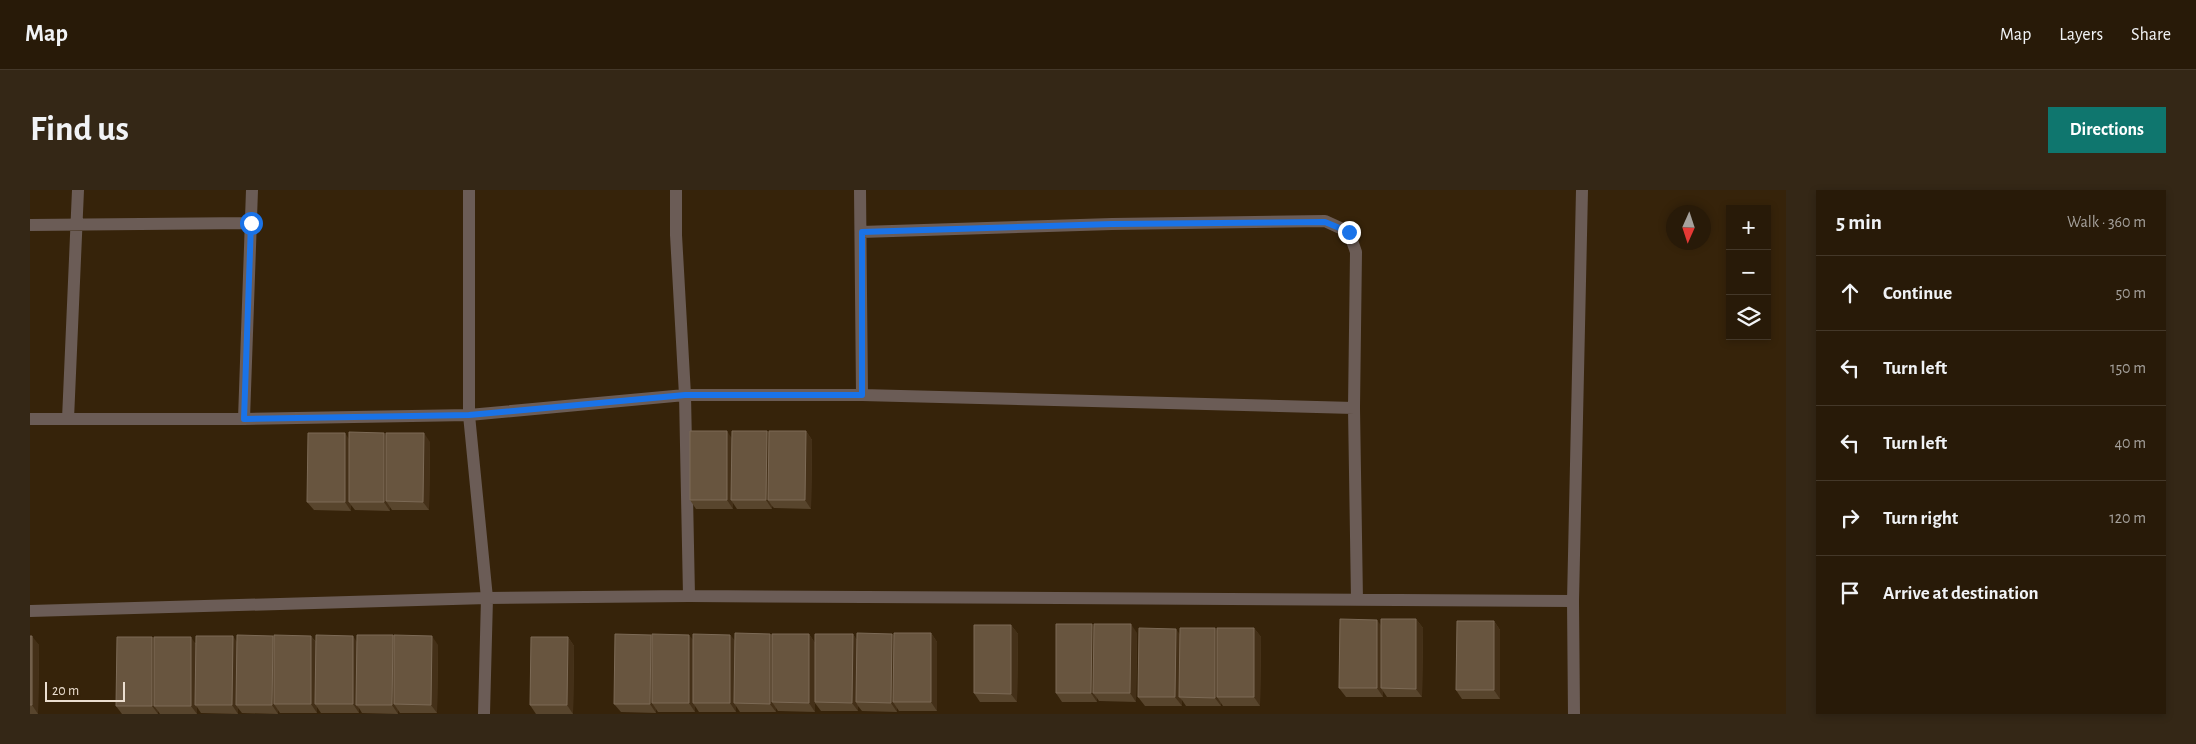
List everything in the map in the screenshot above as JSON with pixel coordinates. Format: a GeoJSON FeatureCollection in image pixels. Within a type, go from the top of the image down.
{"type":"FeatureCollection","features":[{"type":"Feature","properties":{"kind":"street"},"geometry":{"type":"LineString","coordinates":[[68,419],[78,190]]}},
{"type":"Feature","properties":{"kind":"street"},"geometry":{"type":"LineString","coordinates":[[244,419],[252,190]]}},
{"type":"Feature","properties":{"kind":"street"},"geometry":{"type":"LineString","coordinates":[[469,190],[469,415],[487,598],[484,714]]}},
{"type":"Feature","properties":{"kind":"street"},"geometry":{"type":"LineString","coordinates":[[676,190],[676,235],[685,395],[689,596]]}},
{"type":"Feature","properties":{"kind":"street"},"geometry":{"type":"LineString","coordinates":[[860,190],[862,232],[862,395]]}},
{"type":"Feature","properties":{"kind":"street"},"geometry":{"type":"LineString","coordinates":[[1574,714],[1573,601],[1582,190]]}},
{"type":"Feature","properties":{"kind":"street"},"geometry":{"type":"LineString","coordinates":[[862,232],[1112,224],[1325,222],[1349,232],[1356,252],[1354,408],[1357,600]]}},
{"type":"Feature","properties":{"kind":"street"},"geometry":{"type":"LineString","coordinates":[[30,225],[251,223]]}},
{"type":"Feature","properties":{"kind":"street"},"geometry":{"type":"LineString","coordinates":[[30,419],[244,419],[469,415],[685,395],[862,395],[1354,408]]}},
{"type":"Feature","properties":{"kind":"street"},"geometry":{"type":"LineString","coordinates":[[30,611],[487,598],[689,596],[1573,601]]}},
{"type":"Feature","properties":{"kind":"building"},"geometry":{"type":"Polygon","coordinates":[[[690,431],[727,431],[727,500],[690,500],[690,431]]]}},
{"type":"Feature","properties":{"kind":"building"},"geometry":{"type":"Polygon","coordinates":[[[732,431],[767,431],[766,500],[731,500],[732,431]]]}},
{"type":"Feature","properties":{"kind":"building"},"geometry":{"type":"Polygon","coordinates":[[[769,431],[806,431],[805,500],[768,500],[769,431]]]}},
{"type":"Feature","properties":{"kind":"building"},"geometry":{"type":"Polygon","coordinates":[[[349,432],[384,433],[384,502],[349,502],[349,432]]]}},
{"type":"Feature","properties":{"kind":"building"},"geometry":{"type":"Polygon","coordinates":[[[308,433],[345,433],[345,502],[307,502],[308,433]]]}},
{"type":"Feature","properties":{"kind":"building"},"geometry":{"type":"Polygon","coordinates":[[[386,433],[424,433],[423,502],[386,501],[386,433]]]}},
{"type":"Feature","properties":{"kind":"building"},"geometry":{"type":"Polygon","coordinates":[[[1340,619],[1377,620],[1377,688],[1339,688],[1340,619]]]}},
{"type":"Feature","properties":{"kind":"building"},"geometry":{"type":"Polygon","coordinates":[[[1381,619],[1416,619],[1416,689],[1381,688],[1381,619]]]}},
{"type":"Feature","properties":{"kind":"building"},"geometry":{"type":"Polygon","coordinates":[[[1457,621],[1494,621],[1494,690],[1456,690],[1457,621]]]}},
{"type":"Feature","properties":{"kind":"building"},"geometry":{"type":"Polygon","coordinates":[[[1056,624],[1092,624],[1091,693],[1056,693],[1056,624]]]}},
{"type":"Feature","properties":{"kind":"building"},"geometry":{"type":"Polygon","coordinates":[[[1094,624],[1131,624],[1130,693],[1093,693],[1094,624]]]}},
{"type":"Feature","properties":{"kind":"building"},"geometry":{"type":"Polygon","coordinates":[[[974,625],[1011,625],[1011,694],[974,693],[974,625]]]}},
{"type":"Feature","properties":{"kind":"building"},"geometry":{"type":"Polygon","coordinates":[[[1139,628],[1176,629],[1175,697],[1138,697],[1139,628]]]}},
{"type":"Feature","properties":{"kind":"building"},"geometry":{"type":"Polygon","coordinates":[[[1180,628],[1215,628],[1215,698],[1179,697],[1180,628]]]}},
{"type":"Feature","properties":{"kind":"building"},"geometry":{"type":"Polygon","coordinates":[[[1217,628],[1254,628],[1254,697],[1217,697],[1217,628]]]}},
{"type":"Feature","properties":{"kind":"building"},"geometry":{"type":"Polygon","coordinates":[[[735,633],[770,634],[770,704],[734,703],[735,633]]]}},
{"type":"Feature","properties":{"kind":"building"},"geometry":{"type":"Polygon","coordinates":[[[857,633],[892,634],[891,703],[856,702],[857,633]]]}},
{"type":"Feature","properties":{"kind":"building"},"geometry":{"type":"Polygon","coordinates":[[[894,633],[931,633],[931,702],[893,702],[894,633]]]}},
{"type":"Feature","properties":{"kind":"building"},"geometry":{"type":"Polygon","coordinates":[[[615,634],[651,635],[650,704],[614,704],[615,634]]]}},
{"type":"Feature","properties":{"kind":"building"},"geometry":{"type":"Polygon","coordinates":[[[652,634],[689,635],[689,703],[652,703],[652,634]]]}},
{"type":"Feature","properties":{"kind":"building"},"geometry":{"type":"Polygon","coordinates":[[[693,634],[730,635],[730,703],[693,703],[693,634]]]}},
{"type":"Feature","properties":{"kind":"building"},"geometry":{"type":"Polygon","coordinates":[[[772,634],[809,634],[809,703],[772,702],[772,634]]]}},
{"type":"Feature","properties":{"kind":"building"},"geometry":{"type":"Polygon","coordinates":[[[815,634],[853,634],[852,703],[815,702],[815,634]]]}},
{"type":"Feature","properties":{"kind":"building"},"geometry":{"type":"Polygon","coordinates":[[[237,635],[273,636],[272,705],[236,705],[237,635]]]}},
{"type":"Feature","properties":{"kind":"building"},"geometry":{"type":"Polygon","coordinates":[[[274,635],[311,636],[311,704],[274,704],[274,635]]]}},
{"type":"Feature","properties":{"kind":"building"},"geometry":{"type":"Polygon","coordinates":[[[316,635],[353,636],[353,704],[315,704],[316,635]]]}},
{"type":"Feature","properties":{"kind":"building"},"geometry":{"type":"Polygon","coordinates":[[[357,635],[393,635],[392,705],[356,705],[357,635]]]}},
{"type":"Feature","properties":{"kind":"building"},"geometry":{"type":"Polygon","coordinates":[[[394,635],[432,636],[431,705],[394,704],[394,635]]]}},
{"type":"Feature","properties":{"kind":"building"},"geometry":{"type":"Polygon","coordinates":[[[30,636],[32,636],[32,705],[30,705],[30,636]]]}},
{"type":"Feature","properties":{"kind":"building"},"geometry":{"type":"Polygon","coordinates":[[[196,636],[233,636],[232,705],[195,705],[196,636]]]}},
{"type":"Feature","properties":{"kind":"building"},"geometry":{"type":"Polygon","coordinates":[[[117,637],[152,637],[152,706],[116,706],[117,637]]]}},
{"type":"Feature","properties":{"kind":"building"},"geometry":{"type":"Polygon","coordinates":[[[154,637],[191,637],[191,706],[154,706],[154,637]]]}},
{"type":"Feature","properties":{"kind":"building"},"geometry":{"type":"Polygon","coordinates":[[[531,637],[568,637],[567,705],[530,705],[531,637]]]}},
{"type":"Feature","properties":{"kind":"route"},"geometry":{"type":"LineString","coordinates":[[251,223],[244,419],[469,415],[685,395],[862,395],[862,232],[1112,224],[1325,222],[1349,232]]}}]}
